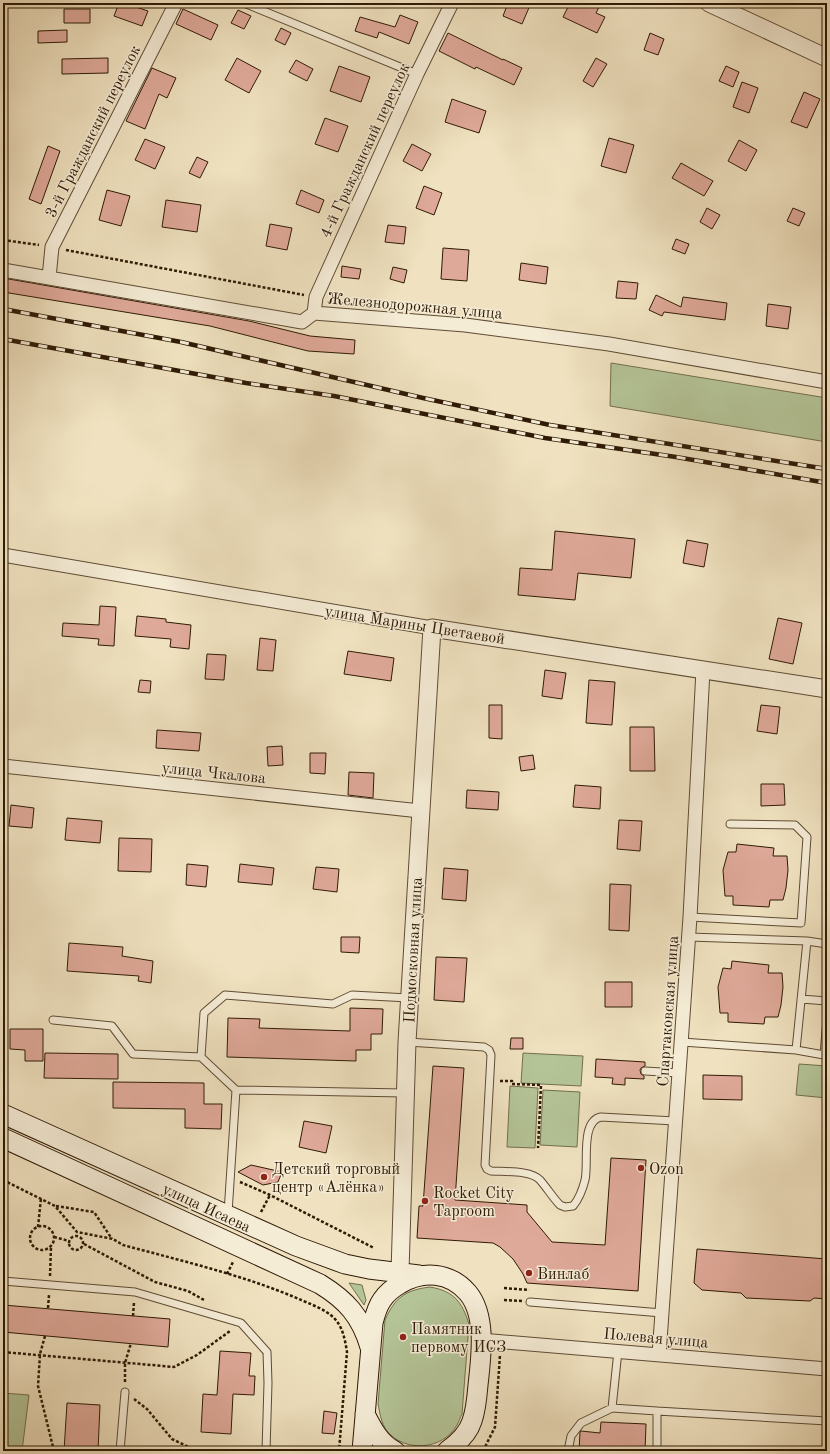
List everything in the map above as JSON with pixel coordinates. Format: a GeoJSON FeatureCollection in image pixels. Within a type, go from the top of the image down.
{"type":"FeatureCollection","features":[{"type":"Feature","properties":{"kind":"main road","name":"улица Исаева"},"geometry":{"type":"LineString","coordinates":[[3,1114],[296,1246],[345,1264],[370,1270],[446,1277],[458,1284],[468,1294],[476,1307],[481,1340],[475,1410],[472,1422],[458,1443],[447,1451]]}},
{"type":"Feature","properties":{"kind":"main road","name":"улица Исаева"},"geometry":{"type":"LineString","coordinates":[[3,1138],[320,1284],[336,1293],[360,1320],[366,1331],[370,1346]]}},
{"type":"Feature","properties":{"kind":"main road"},"geometry":{"type":"LineString","coordinates":[[362,1451],[373,1323],[382,1299],[393,1288],[420,1275]]}},
{"type":"Feature","properties":{"kind":"main road"},"geometry":{"type":"LineString","coordinates":[[365,1414],[372,1429],[382,1441],[395,1451]]}},
{"type":"Feature","properties":{"kind":"street","name":"3-й Гражданский переулок"},"geometry":{"type":"LineString","coordinates":[[48,278],[52,247],[176,3]]}},
{"type":"Feature","properties":{"kind":"street","name":"4-й Гражданский переулок"},"geometry":{"type":"LineString","coordinates":[[314,313],[316,297],[417,74],[452,3]]}},
{"type":"Feature","properties":{"kind":"street"},"geometry":{"type":"LineString","coordinates":[[709,3],[827,58]]}},
{"type":"Feature","properties":{"kind":"street","name":"Железнодорожная улица"},"geometry":{"type":"LineString","coordinates":[[3,270],[302,322],[314,313],[480,327],[609,344],[827,382]]}},
{"type":"Feature","properties":{"kind":"street","name":"улица Марины Цветаевой"},"geometry":{"type":"LineString","coordinates":[[3,555],[432,628],[827,689]]}},
{"type":"Feature","properties":{"kind":"street","name":"Подмосковная улица"},"geometry":{"type":"LineString","coordinates":[[400,1272],[404,1093],[432,628]]}},
{"type":"Feature","properties":{"kind":"street","name":"Спартаковская улица"},"geometry":{"type":"LineString","coordinates":[[659,1355],[689,938],[703,670]]}},
{"type":"Feature","properties":{"kind":"street","name":"улица Чкалова"},"geometry":{"type":"LineString","coordinates":[[3,766],[420,811]]}},
{"type":"Feature","properties":{"kind":"street","name":"Полевая улица"},"geometry":{"type":"LineString","coordinates":[[481,1340],[827,1369]]}},
{"type":"Feature","properties":{"kind":"lane"},"geometry":{"type":"LineString","coordinates":[[244,3],[417,74]]}},
{"type":"Feature","properties":{"kind":"lane"},"geometry":{"type":"LineString","coordinates":[[690,917],[801,923],[807,837],[795,825],[730,824]]}},
{"type":"Feature","properties":{"kind":"lane"},"geometry":{"type":"LineString","coordinates":[[689,938],[807,941],[827,944]]}},
{"type":"Feature","properties":{"kind":"lane"},"geometry":{"type":"LineString","coordinates":[[796,1050],[807,941]]}},
{"type":"Feature","properties":{"kind":"lane"},"geometry":{"type":"LineString","coordinates":[[201,1057],[204,1013],[225,995],[333,1004],[352,995],[409,998]]}},
{"type":"Feature","properties":{"kind":"lane"},"geometry":{"type":"LineString","coordinates":[[801,999],[827,1001]]}},
{"type":"Feature","properties":{"kind":"lane"},"geometry":{"type":"LineString","coordinates":[[682,1042],[796,1050],[824,1055],[827,1018]]}},
{"type":"Feature","properties":{"kind":"lane"},"geometry":{"type":"LineString","coordinates":[[53,1020],[112,1026],[134,1054],[201,1057],[236,1090],[404,1093]]}},
{"type":"Feature","properties":{"kind":"lane"},"geometry":{"type":"LineString","coordinates":[[407,1042],[484,1048],[489,1050],[491,1055],[485,1165],[487,1169],[491,1171],[534,1175],[539,1179],[557,1202],[565,1207],[573,1206],[576,1203],[585,1180],[588,1133],[591,1124],[596,1118],[675,1121]]}},
{"type":"Feature","properties":{"kind":"lane"},"geometry":{"type":"LineString","coordinates":[[645,1071],[679,1072]]}},
{"type":"Feature","properties":{"kind":"lane"},"geometry":{"type":"LineString","coordinates":[[228,1216],[236,1090]]}},
{"type":"Feature","properties":{"kind":"lane"},"geometry":{"type":"LineString","coordinates":[[3,1281],[135,1292],[241,1323],[267,1352],[268,1383],[266,1451]]}},
{"type":"Feature","properties":{"kind":"lane"},"geometry":{"type":"LineString","coordinates":[[530,1302],[662,1313]]}},
{"type":"Feature","properties":{"kind":"lane"},"geometry":{"type":"LineString","coordinates":[[612,1408],[618,1351]]}},
{"type":"Feature","properties":{"kind":"lane"},"geometry":{"type":"LineString","coordinates":[[120,1451],[125,1392]]}},
{"type":"Feature","properties":{"kind":"lane"},"geometry":{"type":"LineString","coordinates":[[568,1451],[571,1436],[581,1423],[612,1408],[657,1412],[827,1421]]}},
{"type":"Feature","properties":{"kind":"lane"},"geometry":{"type":"LineString","coordinates":[[657,1412],[657,1451]]}},
{"type":"Feature","properties":{"kind":"path"},"geometry":{"type":"LineString","coordinates":[[490,1080],[512,1081],[512,1084],[541,1085],[538,1148]]}},
{"type":"Feature","properties":{"kind":"path"},"geometry":{"type":"LineString","coordinates":[[230,1178],[270,1195],[374,1248]]}},
{"type":"Feature","properties":{"kind":"path"},"geometry":{"type":"LineString","coordinates":[[3,1180],[55,1206],[77,1232],[113,1239],[123,1245],[227,1274],[286,1294],[323,1310],[334,1317],[345,1340],[347,1352],[339,1451]]}},
{"type":"Feature","properties":{"kind":"path"},"geometry":{"type":"LineString","coordinates":[[38,1227],[41,1198]]}},
{"type":"Feature","properties":{"kind":"path"},"geometry":{"type":"LineString","coordinates":[[55,1206],[94,1212],[113,1239]]}},
{"type":"Feature","properties":{"kind":"path"},"geometry":{"type":"LineString","coordinates":[[41,1226],[48,1228],[53,1233],[54,1237],[53,1244],[48,1249],[40,1250],[36,1249],[31,1243],[30,1235],[34,1229],[41,1226]]}},
{"type":"Feature","properties":{"kind":"path"},"geometry":{"type":"LineString","coordinates":[[69,1241],[72,1237],[77,1236],[83,1240],[84,1244],[155,1282],[188,1291],[208,1303]]}},
{"type":"Feature","properties":{"kind":"path"},"geometry":{"type":"LineString","coordinates":[[54,1237],[69,1241]]}},
{"type":"Feature","properties":{"kind":"path"},"geometry":{"type":"LineString","coordinates":[[69,1241],[69,1246],[74,1250],[81,1249],[84,1244]]}},
{"type":"Feature","properties":{"kind":"path"},"geometry":{"type":"LineString","coordinates":[[504,1300],[530,1302]]}},
{"type":"Feature","properties":{"kind":"path"},"geometry":{"type":"LineString","coordinates":[[3,1352],[40,1354],[174,1367],[197,1355],[241,1323]]}},
{"type":"Feature","properties":{"kind":"path"},"geometry":{"type":"LineString","coordinates":[[46,1336],[40,1354],[38,1386],[54,1451]]}},
{"type":"Feature","properties":{"kind":"path"},"geometry":{"type":"LineString","coordinates":[[131,1343],[126,1363],[125,1392],[147,1409],[172,1439],[197,1451]]}},
{"type":"Feature","properties":{"kind":"path"},"geometry":{"type":"LineString","coordinates":[[482,1451],[495,1427],[500,1354]]}},
{"type":"Feature","properties":{"kind":"green space"},"geometry":{"type":"Polygon","coordinates":[[[611,363],[827,398],[827,442],[610,406],[611,363]]]}},
{"type":"Feature","properties":{"kind":"green space"},"geometry":{"type":"Polygon","coordinates":[[[523,1053],[583,1056],[581,1086],[521,1083],[523,1053]]]}},
{"type":"Feature","properties":{"kind":"green space"},"geometry":{"type":"Polygon","coordinates":[[[799,1064],[827,1066],[827,1098],[796,1095],[799,1064]]]}},
{"type":"Feature","properties":{"kind":"green space"},"geometry":{"type":"Polygon","coordinates":[[[510,1086],[538,1088],[535,1148],[507,1147],[510,1086]]]}},
{"type":"Feature","properties":{"kind":"green space"},"geometry":{"type":"Polygon","coordinates":[[[543,1090],[580,1092],[577,1147],[540,1145],[543,1090]]]}},
{"type":"Feature","properties":{"kind":"green space"},"geometry":{"type":"Polygon","coordinates":[[[349,1283],[362,1285],[366,1300],[364,1305],[349,1283]]]}},
{"type":"Feature","properties":{"kind":"green space"},"geometry":{"type":"Polygon","coordinates":[[[430,1287],[445,1291],[456,1299],[460,1304],[469,1324],[462,1414],[458,1424],[443,1440],[424,1446],[404,1443],[387,1431],[383,1425],[378,1404],[385,1320],[397,1300],[402,1296],[414,1290],[430,1287]]]}},
{"type":"Feature","properties":{"kind":"green space"},"geometry":{"type":"Polygon","coordinates":[[[3,1393],[29,1395],[22,1451],[3,1451],[3,1393]]]}},
{"type":"Feature","properties":{"kind":"building"},"geometry":{"type":"Polygon","coordinates":[[[119,3],[124,3],[148,11],[142,26],[114,16],[119,3]]]}},
{"type":"Feature","properties":{"kind":"building"},"geometry":{"type":"Polygon","coordinates":[[[508,3],[531,3],[522,24],[503,16],[508,3]]]}},
{"type":"Feature","properties":{"kind":"building"},"geometry":{"type":"Polygon","coordinates":[[[570,3],[601,3],[596,13],[605,17],[597,33],[563,17],[570,3]]]}},
{"type":"Feature","properties":{"kind":"building"},"geometry":{"type":"Polygon","coordinates":[[[64,9],[90,9],[90,23],[64,23],[64,9]]]}},
{"type":"Feature","properties":{"kind":"building"},"geometry":{"type":"Polygon","coordinates":[[[183,9],[218,25],[211,40],[176,24],[183,9]]]}},
{"type":"Feature","properties":{"kind":"building"},"geometry":{"type":"Polygon","coordinates":[[[238,10],[251,16],[244,29],[231,23],[238,10]]]}},
{"type":"Feature","properties":{"kind":"building"},"geometry":{"type":"Polygon","coordinates":[[[400,15],[418,22],[409,44],[379,32],[377,38],[355,31],[360,17],[395,27],[400,15]]]}},
{"type":"Feature","properties":{"kind":"building"},"geometry":{"type":"Polygon","coordinates":[[[281,28],[291,33],[285,45],[275,40],[281,28]]]}},
{"type":"Feature","properties":{"kind":"building"},"geometry":{"type":"Polygon","coordinates":[[[67,30],[67,42],[38,43],[38,31],[67,30]]]}},
{"type":"Feature","properties":{"kind":"building"},"geometry":{"type":"Polygon","coordinates":[[[448,33],[522,68],[514,85],[476,67],[475,69],[439,51],[448,33]]]}},
{"type":"Feature","properties":{"kind":"building"},"geometry":{"type":"Polygon","coordinates":[[[650,33],[664,39],[658,55],[644,50],[650,33]]]}},
{"type":"Feature","properties":{"kind":"building"},"geometry":{"type":"Polygon","coordinates":[[[108,58],[108,73],[62,74],[62,59],[108,58]]]}},
{"type":"Feature","properties":{"kind":"building"},"geometry":{"type":"Polygon","coordinates":[[[237,58],[261,71],[249,93],[225,80],[237,58]]]}},
{"type":"Feature","properties":{"kind":"building"},"geometry":{"type":"Polygon","coordinates":[[[596,58],[607,64],[593,87],[583,81],[596,58]]]}},
{"type":"Feature","properties":{"kind":"building"},"geometry":{"type":"Polygon","coordinates":[[[296,60],[313,69],[307,81],[289,72],[296,60]]]}},
{"type":"Feature","properties":{"kind":"building"},"geometry":{"type":"Polygon","coordinates":[[[339,66],[370,77],[361,102],[330,91],[339,66]]]}},
{"type":"Feature","properties":{"kind":"building"},"geometry":{"type":"Polygon","coordinates":[[[726,66],[739,72],[733,87],[719,81],[726,66]]]}},
{"type":"Feature","properties":{"kind":"building"},"geometry":{"type":"Polygon","coordinates":[[[152,68],[176,78],[167,98],[159,94],[145,129],[126,121],[152,68]]]}},
{"type":"Feature","properties":{"kind":"building"},"geometry":{"type":"Polygon","coordinates":[[[742,82],[758,88],[749,113],[733,107],[742,82]]]}},
{"type":"Feature","properties":{"kind":"building"},"geometry":{"type":"Polygon","coordinates":[[[804,92],[820,99],[807,128],[791,122],[804,92]]]}},
{"type":"Feature","properties":{"kind":"building"},"geometry":{"type":"Polygon","coordinates":[[[452,99],[486,111],[479,133],[445,122],[452,99]]]}},
{"type":"Feature","properties":{"kind":"building"},"geometry":{"type":"Polygon","coordinates":[[[325,118],[348,126],[338,152],[315,144],[325,118]]]}},
{"type":"Feature","properties":{"kind":"building"},"geometry":{"type":"Polygon","coordinates":[[[609,138],[634,145],[626,173],[601,166],[609,138]]]}},
{"type":"Feature","properties":{"kind":"building"},"geometry":{"type":"Polygon","coordinates":[[[145,139],[165,147],[155,169],[135,160],[145,139]]]}},
{"type":"Feature","properties":{"kind":"building"},"geometry":{"type":"Polygon","coordinates":[[[739,140],[757,150],[746,171],[728,161],[739,140]]]}},
{"type":"Feature","properties":{"kind":"building"},"geometry":{"type":"Polygon","coordinates":[[[412,144],[431,154],[422,171],[403,161],[412,144]]]}},
{"type":"Feature","properties":{"kind":"building"},"geometry":{"type":"Polygon","coordinates":[[[48,146],[60,151],[41,204],[29,199],[48,146]]]}},
{"type":"Feature","properties":{"kind":"building"},"geometry":{"type":"Polygon","coordinates":[[[197,157],[208,162],[200,178],[189,173],[197,157]]]}},
{"type":"Feature","properties":{"kind":"building"},"geometry":{"type":"Polygon","coordinates":[[[681,163],[713,181],[704,196],[672,178],[681,163]]]}},
{"type":"Feature","properties":{"kind":"building"},"geometry":{"type":"Polygon","coordinates":[[[424,186],[442,193],[434,215],[416,208],[424,186]]]}},
{"type":"Feature","properties":{"kind":"building"},"geometry":{"type":"Polygon","coordinates":[[[107,190],[130,196],[121,226],[99,220],[107,190]]]}},
{"type":"Feature","properties":{"kind":"building"},"geometry":{"type":"Polygon","coordinates":[[[301,190],[324,200],[319,213],[296,204],[301,190]]]}},
{"type":"Feature","properties":{"kind":"building"},"geometry":{"type":"Polygon","coordinates":[[[166,200],[201,205],[197,232],[162,227],[166,200]]]}},
{"type":"Feature","properties":{"kind":"building"},"geometry":{"type":"Polygon","coordinates":[[[707,208],[720,215],[712,229],[700,222],[707,208]]]}},
{"type":"Feature","properties":{"kind":"building"},"geometry":{"type":"Polygon","coordinates":[[[793,208],[805,213],[799,226],[787,221],[793,208]]]}},
{"type":"Feature","properties":{"kind":"building"},"geometry":{"type":"Polygon","coordinates":[[[270,224],[292,228],[287,250],[266,246],[270,224]]]}},
{"type":"Feature","properties":{"kind":"building"},"geometry":{"type":"Polygon","coordinates":[[[388,225],[406,227],[404,244],[385,242],[388,225]]]}},
{"type":"Feature","properties":{"kind":"building"},"geometry":{"type":"Polygon","coordinates":[[[676,239],[689,244],[685,254],[672,249],[676,239]]]}},
{"type":"Feature","properties":{"kind":"building"},"geometry":{"type":"Polygon","coordinates":[[[443,248],[469,250],[467,281],[441,279],[443,248]]]}},
{"type":"Feature","properties":{"kind":"building"},"geometry":{"type":"Polygon","coordinates":[[[521,263],[548,267],[546,284],[519,280],[521,263]]]}},
{"type":"Feature","properties":{"kind":"building"},"geometry":{"type":"Polygon","coordinates":[[[342,266],[361,269],[359,279],[341,277],[342,266]]]}},
{"type":"Feature","properties":{"kind":"building"},"geometry":{"type":"Polygon","coordinates":[[[393,267],[407,270],[404,283],[390,279],[393,267]]]}},
{"type":"Feature","properties":{"kind":"building"},"geometry":{"type":"Polygon","coordinates":[[[3,278],[249,321],[310,336],[355,340],[354,354],[308,351],[210,326],[3,292],[3,278]]]}},
{"type":"Feature","properties":{"kind":"building"},"geometry":{"type":"Polygon","coordinates":[[[618,281],[638,283],[636,299],[616,298],[618,281]]]}},
{"type":"Feature","properties":{"kind":"building"},"geometry":{"type":"Polygon","coordinates":[[[656,295],[681,307],[683,297],[727,303],[725,320],[664,312],[662,316],[649,310],[656,295]]]}},
{"type":"Feature","properties":{"kind":"building"},"geometry":{"type":"Polygon","coordinates":[[[768,304],[791,307],[788,329],[766,326],[768,304]]]}},
{"type":"Feature","properties":{"kind":"building"},"geometry":{"type":"Polygon","coordinates":[[[555,531],[635,539],[631,578],[578,573],[575,600],[518,595],[520,568],[552,570],[555,531]]]}},
{"type":"Feature","properties":{"kind":"building"},"geometry":{"type":"Polygon","coordinates":[[[687,540],[708,544],[704,567],[683,563],[687,540]]]}},
{"type":"Feature","properties":{"kind":"building"},"geometry":{"type":"Polygon","coordinates":[[[100,606],[116,607],[114,646],[98,645],[99,639],[62,636],[63,623],[99,625],[100,606]]]}},
{"type":"Feature","properties":{"kind":"building"},"geometry":{"type":"Polygon","coordinates":[[[137,616],[166,619],[166,622],[191,625],[189,649],[170,647],[171,639],[135,636],[137,616]]]}},
{"type":"Feature","properties":{"kind":"building"},"geometry":{"type":"Polygon","coordinates":[[[778,618],[802,623],[793,664],[769,659],[778,618]]]}},
{"type":"Feature","properties":{"kind":"building"},"geometry":{"type":"Polygon","coordinates":[[[260,638],[276,640],[273,671],[257,670],[260,638]]]}},
{"type":"Feature","properties":{"kind":"building"},"geometry":{"type":"Polygon","coordinates":[[[348,651],[394,658],[391,681],[344,674],[348,651]]]}},
{"type":"Feature","properties":{"kind":"building"},"geometry":{"type":"Polygon","coordinates":[[[207,654],[226,655],[224,680],[205,679],[207,654]]]}},
{"type":"Feature","properties":{"kind":"building"},"geometry":{"type":"Polygon","coordinates":[[[545,670],[566,673],[562,699],[542,696],[545,670]]]}},
{"type":"Feature","properties":{"kind":"building"},"geometry":{"type":"Polygon","coordinates":[[[140,680],[151,681],[150,693],[138,692],[140,680]]]}},
{"type":"Feature","properties":{"kind":"building"},"geometry":{"type":"Polygon","coordinates":[[[589,680],[615,682],[612,725],[586,723],[589,680]]]}},
{"type":"Feature","properties":{"kind":"building"},"geometry":{"type":"Polygon","coordinates":[[[489,705],[502,705],[502,739],[489,738],[489,705]]]}},
{"type":"Feature","properties":{"kind":"building"},"geometry":{"type":"Polygon","coordinates":[[[761,705],[780,707],[777,734],[757,731],[761,705]]]}},
{"type":"Feature","properties":{"kind":"building"},"geometry":{"type":"Polygon","coordinates":[[[630,727],[654,727],[655,771],[630,771],[630,727]]]}},
{"type":"Feature","properties":{"kind":"building"},"geometry":{"type":"Polygon","coordinates":[[[157,730],[201,733],[199,751],[156,748],[157,730]]]}},
{"type":"Feature","properties":{"kind":"building"},"geometry":{"type":"Polygon","coordinates":[[[282,746],[283,765],[268,766],[267,747],[282,746]]]}},
{"type":"Feature","properties":{"kind":"building"},"geometry":{"type":"Polygon","coordinates":[[[310,753],[326,753],[325,774],[310,773],[310,753]]]}},
{"type":"Feature","properties":{"kind":"building"},"geometry":{"type":"Polygon","coordinates":[[[533,755],[535,769],[521,771],[519,757],[533,755]]]}},
{"type":"Feature","properties":{"kind":"building"},"geometry":{"type":"Polygon","coordinates":[[[349,772],[374,773],[373,798],[348,795],[349,772]]]}},
{"type":"Feature","properties":{"kind":"building"},"geometry":{"type":"Polygon","coordinates":[[[761,784],[784,784],[785,805],[761,806],[761,784]]]}},
{"type":"Feature","properties":{"kind":"building"},"geometry":{"type":"Polygon","coordinates":[[[575,785],[601,787],[600,809],[573,807],[575,785]]]}},
{"type":"Feature","properties":{"kind":"building"},"geometry":{"type":"Polygon","coordinates":[[[467,790],[499,792],[498,810],[466,808],[467,790]]]}},
{"type":"Feature","properties":{"kind":"building"},"geometry":{"type":"Polygon","coordinates":[[[11,805],[34,808],[32,828],[9,826],[11,805]]]}},
{"type":"Feature","properties":{"kind":"building"},"geometry":{"type":"Polygon","coordinates":[[[67,818],[102,821],[100,843],[65,840],[67,818]]]}},
{"type":"Feature","properties":{"kind":"building"},"geometry":{"type":"Polygon","coordinates":[[[619,820],[642,821],[640,851],[617,849],[619,820]]]}},
{"type":"Feature","properties":{"kind":"building"},"geometry":{"type":"Polygon","coordinates":[[[119,838],[152,839],[151,872],[118,871],[119,838]]]}},
{"type":"Feature","properties":{"kind":"building"},"geometry":{"type":"Polygon","coordinates":[[[737,844],[774,848],[773,856],[787,856],[788,870],[783,900],[770,900],[769,907],[733,905],[733,896],[725,896],[723,870],[728,852],[736,852],[737,844]]]}},
{"type":"Feature","properties":{"kind":"building"},"geometry":{"type":"Polygon","coordinates":[[[187,864],[208,866],[206,887],[186,885],[187,864]]]}},
{"type":"Feature","properties":{"kind":"building"},"geometry":{"type":"Polygon","coordinates":[[[240,864],[274,868],[272,885],[238,882],[240,864]]]}},
{"type":"Feature","properties":{"kind":"building"},"geometry":{"type":"Polygon","coordinates":[[[316,867],[339,869],[337,892],[313,889],[316,867]]]}},
{"type":"Feature","properties":{"kind":"building"},"geometry":{"type":"Polygon","coordinates":[[[444,868],[468,870],[466,901],[442,899],[444,868]]]}},
{"type":"Feature","properties":{"kind":"building"},"geometry":{"type":"Polygon","coordinates":[[[610,884],[631,885],[629,931],[609,930],[610,884]]]}},
{"type":"Feature","properties":{"kind":"building"},"geometry":{"type":"Polygon","coordinates":[[[341,937],[360,937],[359,953],[341,952],[341,937]]]}},
{"type":"Feature","properties":{"kind":"building"},"geometry":{"type":"Polygon","coordinates":[[[69,943],[123,947],[122,956],[153,961],[151,983],[138,981],[139,976],[67,971],[69,943]]]}},
{"type":"Feature","properties":{"kind":"building"},"geometry":{"type":"Polygon","coordinates":[[[436,957],[467,958],[464,1002],[434,1000],[436,957]]]}},
{"type":"Feature","properties":{"kind":"building"},"geometry":{"type":"Polygon","coordinates":[[[732,961],[769,965],[768,973],[782,973],[783,987],[778,1017],[765,1017],[764,1024],[728,1022],[728,1013],[720,1013],[718,987],[723,968],[731,969],[732,961]]]}},
{"type":"Feature","properties":{"kind":"building"},"geometry":{"type":"Polygon","coordinates":[[[605,982],[632,982],[632,1007],[605,1007],[605,982]]]}},
{"type":"Feature","properties":{"kind":"building"},"geometry":{"type":"Polygon","coordinates":[[[350,1008],[383,1009],[382,1034],[371,1034],[371,1050],[356,1050],[356,1061],[227,1057],[228,1018],[260,1019],[259,1028],[350,1031],[350,1008]]]}},
{"type":"Feature","properties":{"kind":"building"},"geometry":{"type":"Polygon","coordinates":[[[10,1029],[43,1029],[43,1061],[25,1061],[25,1050],[10,1049],[10,1029]]]}},
{"type":"Feature","properties":{"kind":"building"},"geometry":{"type":"Polygon","coordinates":[[[511,1038],[523,1038],[523,1049],[510,1049],[511,1038]]]}},
{"type":"Feature","properties":{"kind":"building"},"geometry":{"type":"Polygon","coordinates":[[[45,1053],[118,1054],[118,1079],[44,1078],[45,1053]]]}},
{"type":"Feature","properties":{"kind":"building"},"geometry":{"type":"Polygon","coordinates":[[[596,1059],[645,1062],[645,1066],[640,1070],[641,1074],[644,1076],[644,1079],[625,1078],[625,1085],[612,1084],[613,1078],[595,1077],[596,1059]]]}},
{"type":"Feature","properties":{"kind":"building"},"geometry":{"type":"Polygon","coordinates":[[[433,1066],[464,1068],[455,1200],[527,1205],[527,1212],[552,1242],[605,1245],[611,1158],[646,1160],[638,1291],[527,1283],[513,1259],[500,1247],[493,1243],[417,1238],[419,1206],[423,1206],[433,1066]]]}},
{"type":"Feature","properties":{"kind":"building"},"geometry":{"type":"Polygon","coordinates":[[[703,1075],[742,1076],[742,1100],[703,1099],[703,1075]]]}},
{"type":"Feature","properties":{"kind":"building"},"geometry":{"type":"Polygon","coordinates":[[[113,1082],[204,1083],[204,1104],[222,1104],[221,1129],[185,1128],[185,1109],[113,1108],[113,1082]]]}},
{"type":"Feature","properties":{"kind":"building"},"geometry":{"type":"Polygon","coordinates":[[[304,1121],[332,1126],[326,1153],[299,1147],[304,1121]]]}},
{"type":"Feature","properties":{"kind":"building","name":"Детский торговый центр «Алёнка»"},"geometry":{"type":"Polygon","coordinates":[[[251,1165],[282,1172],[278,1182],[263,1185],[238,1172],[251,1165]]]}},
{"type":"Feature","properties":{"kind":"building"},"geometry":{"type":"Polygon","coordinates":[[[697,1249],[827,1259],[827,1299],[814,1298],[810,1301],[746,1298],[741,1293],[702,1290],[694,1283],[697,1249]]]}},
{"type":"Feature","properties":{"kind":"building"},"geometry":{"type":"Polygon","coordinates":[[[3,1305],[170,1319],[168,1347],[3,1332],[3,1305]]]}},
{"type":"Feature","properties":{"kind":"building"},"geometry":{"type":"Polygon","coordinates":[[[220,1351],[251,1353],[249,1376],[255,1376],[254,1395],[233,1394],[231,1434],[201,1432],[203,1394],[217,1395],[220,1351]]]}},
{"type":"Feature","properties":{"kind":"building"},"geometry":{"type":"Polygon","coordinates":[[[67,1403],[100,1405],[98,1451],[64,1451],[67,1403]]]}},
{"type":"Feature","properties":{"kind":"building"},"geometry":{"type":"Polygon","coordinates":[[[324,1411],[337,1413],[334,1434],[322,1433],[324,1411]]]}},
{"type":"Feature","properties":{"kind":"building"},"geometry":{"type":"Polygon","coordinates":[[[601,1422],[646,1424],[645,1451],[579,1451],[580,1432],[600,1433],[601,1422]]]}},
{"type":"Feature","properties":{"kind":"railway"},"geometry":{"type":"LineString","coordinates":[[3,309],[181,342],[423,398],[550,425],[827,469]]}},
{"type":"Feature","properties":{"kind":"railway"},"geometry":{"type":"LineString","coordinates":[[3,339],[246,383],[334,396],[545,438],[676,457],[827,483]]}},
{"type":"Feature","properties":{"kind":"place","name":"Ozon"},"geometry":{"type":"Point","coordinates":[641,1168]}},
{"type":"Feature","properties":{"kind":"place","name":"Детский торговый центр «Алёнка»"},"geometry":{"type":"Point","coordinates":[264,1177]}},
{"type":"Feature","properties":{"kind":"place","name":"Rocket City Taproom"},"geometry":{"type":"Point","coordinates":[425,1201]}},
{"type":"Feature","properties":{"kind":"place","name":"Винлаб"},"geometry":{"type":"Point","coordinates":[529,1273]}},
{"type":"Feature","properties":{"kind":"place","name":"Памятник первому ИСЗ"},"geometry":{"type":"Point","coordinates":[403,1337]}}]}
